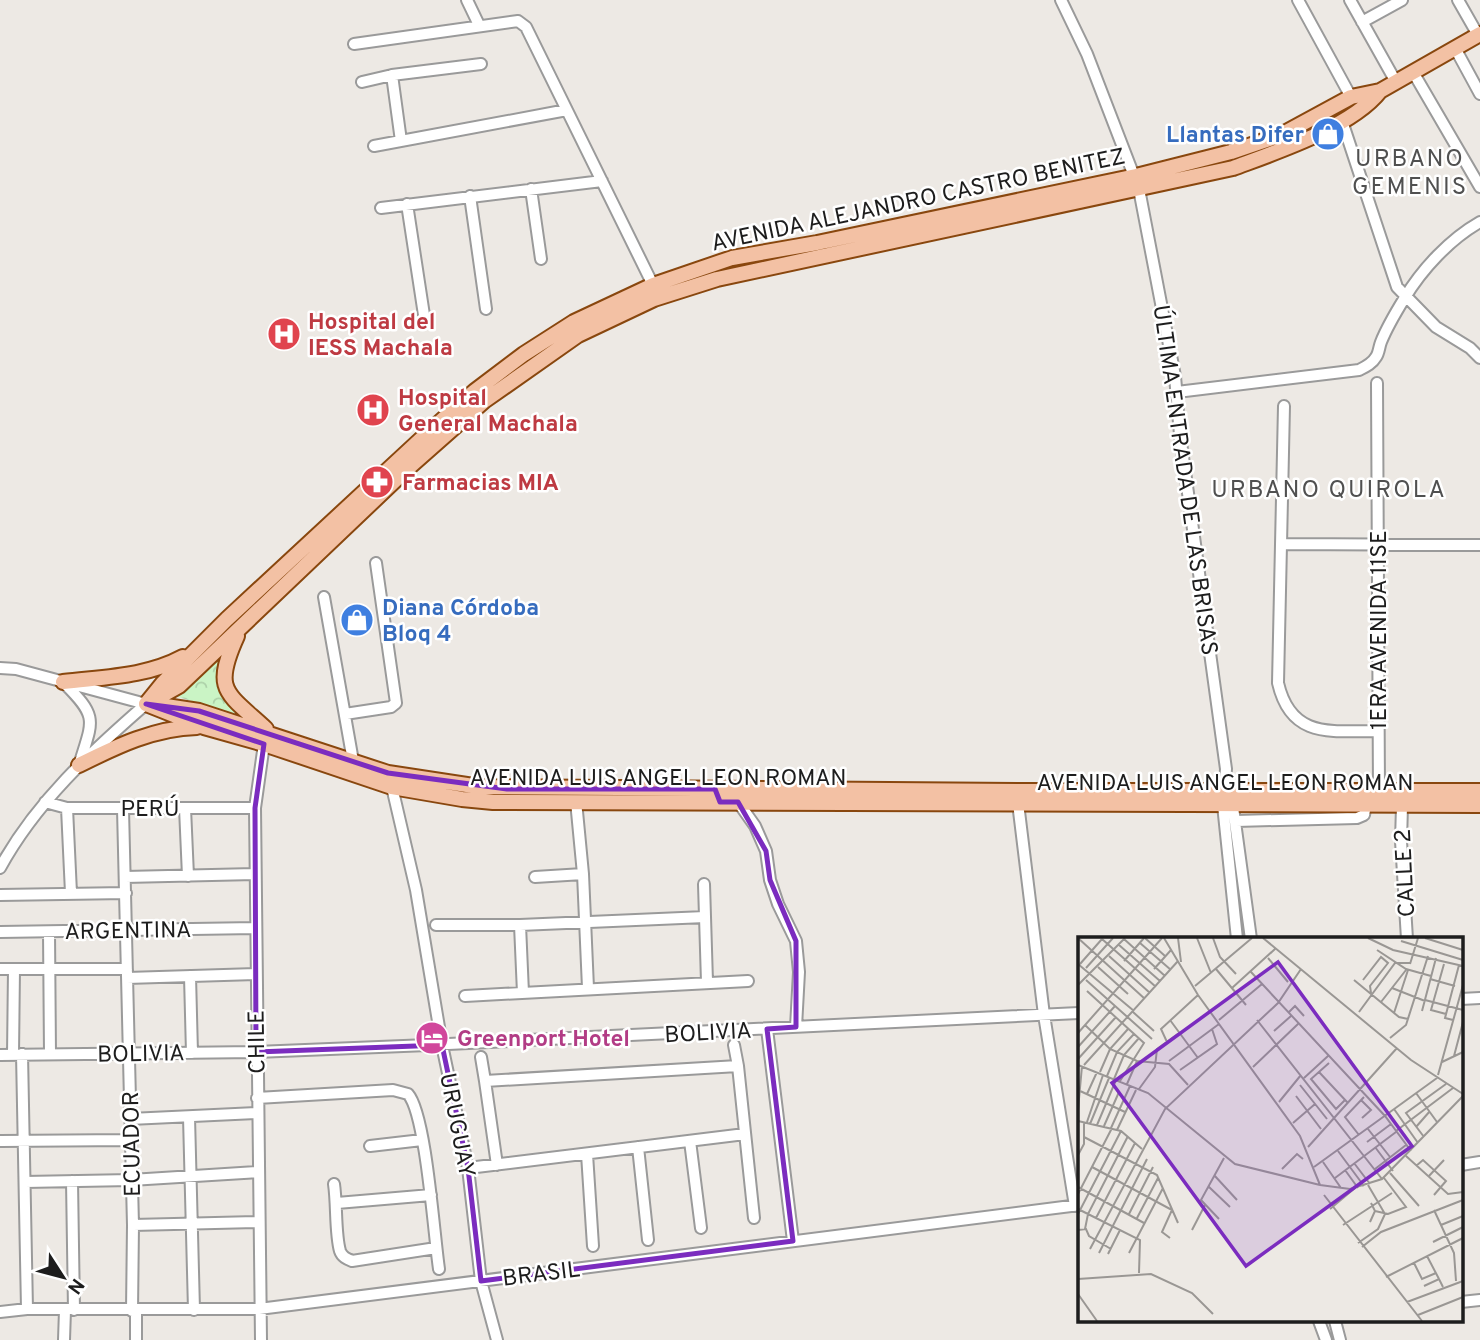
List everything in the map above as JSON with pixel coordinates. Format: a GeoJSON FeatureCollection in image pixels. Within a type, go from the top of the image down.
{"type":"FeatureCollection","features":[{"type":"Feature","properties":{"kind":"main road","name":"AVENIDA ALEJANDRO CASTRO BENITEZ"},"geometry":{"type":"LineString","coordinates":[[1137,183],[1281,135],[1351,97],[1380,91],[1479,35]]}},
{"type":"Feature","properties":{"kind":"main road","name":"AVENIDA ALEJANDRO CASTRO BENITEZ"},"geometry":{"type":"LineString","coordinates":[[146,704],[197,649],[430,430],[524,354],[574,322],[732,258],[1137,183],[1233,168],[1288,147],[1342,121],[1370,105],[1380,91]]}},
{"type":"Feature","properties":{"kind":"main road","name":"AVENIDA ALEJANDRO CASTRO BENITEZ"},"geometry":{"type":"LineString","coordinates":[[146,704],[179,686],[407,469],[484,401],[578,335],[653,292]]}},
{"type":"Feature","properties":{"kind":"main road"},"geometry":{"type":"LineString","coordinates":[[240,629],[224,663],[223,677],[228,692],[266,738]]}},
{"type":"Feature","properties":{"kind":"main road"},"geometry":{"type":"LineString","coordinates":[[62,682],[144,672],[164,666],[197,649]]}},
{"type":"Feature","properties":{"kind":"main road","name":"AVENIDA LUIS ANGEL LEON ROMAN"},"geometry":{"type":"LineString","coordinates":[[146,704],[204,727],[266,738],[354,761],[388,773],[480,787],[715,789],[757,802],[1018,803],[1480,791]]}},
{"type":"Feature","properties":{"kind":"main road","name":"AVENIDA LUIS ANGEL LEON ROMAN"},"geometry":{"type":"LineString","coordinates":[[146,704],[199,711],[392,787],[493,802],[677,802],[812,790],[1227,796],[1366,805],[1480,805]]}},
{"type":"Feature","properties":{"kind":"main road"},"geometry":{"type":"LineString","coordinates":[[79,765],[153,733],[175,727],[204,727]]}},
{"type":"Feature","properties":{"kind":"main road"},"geometry":{"type":"LineString","coordinates":[[677,802],[691,796],[718,796],[719,791],[715,789]]}},
{"type":"Feature","properties":{"kind":"main road"},"geometry":{"type":"LineString","coordinates":[[757,802],[754,799],[757,794],[793,794],[812,790]]}},
{"type":"Feature","properties":{"kind":"street"},"geometry":{"type":"LineString","coordinates":[[467,0],[479,25]]}},
{"type":"Feature","properties":{"kind":"street","name":"ÚLTIMA ENTRADA DE LAS BRISAS"},"geometry":{"type":"LineString","coordinates":[[1061,0],[1087,54],[1137,183],[1177,392],[1182,449],[1226,769],[1237,937]]}},
{"type":"Feature","properties":{"kind":"street"},"geometry":{"type":"LineString","coordinates":[[1298,0],[1351,97]]}},
{"type":"Feature","properties":{"kind":"street"},"geometry":{"type":"LineString","coordinates":[[1350,0],[1396,82]]}},
{"type":"Feature","properties":{"kind":"street"},"geometry":{"type":"LineString","coordinates":[[1362,22],[1401,0]]}},
{"type":"Feature","properties":{"kind":"street"},"geometry":{"type":"LineString","coordinates":[[1458,0],[1479,35]]}},
{"type":"Feature","properties":{"kind":"street"},"geometry":{"type":"LineString","coordinates":[[354,44],[518,20],[526,27],[653,292]]}},
{"type":"Feature","properties":{"kind":"street"},"geometry":{"type":"LineString","coordinates":[[1455,48],[1480,93]]}},
{"type":"Feature","properties":{"kind":"street"},"geometry":{"type":"LineString","coordinates":[[362,82],[392,75],[481,64]]}},
{"type":"Feature","properties":{"kind":"street"},"geometry":{"type":"LineString","coordinates":[[1413,72],[1480,187]]}},
{"type":"Feature","properties":{"kind":"street"},"geometry":{"type":"LineString","coordinates":[[392,75],[401,141]]}},
{"type":"Feature","properties":{"kind":"street"},"geometry":{"type":"LineString","coordinates":[[374,146],[567,110]]}},
{"type":"Feature","properties":{"kind":"street"},"geometry":{"type":"LineString","coordinates":[[1342,121],[1392,276],[1405,297],[1436,327],[1470,348],[1480,358]]}},
{"type":"Feature","properties":{"kind":"street"},"geometry":{"type":"LineString","coordinates":[[381,208],[602,181]]}},
{"type":"Feature","properties":{"kind":"street"},"geometry":{"type":"LineString","coordinates":[[531,188],[541,259]]}},
{"type":"Feature","properties":{"kind":"street"},"geometry":{"type":"LineString","coordinates":[[470,196],[486,309]]}},
{"type":"Feature","properties":{"kind":"street"},"geometry":{"type":"LineString","coordinates":[[407,204],[424,315]]}},
{"type":"Feature","properties":{"kind":"street"},"geometry":{"type":"LineString","coordinates":[[1177,392],[1359,370],[1376,358],[1405,297],[1444,249],[1465,230],[1480,222]]}},
{"type":"Feature","properties":{"kind":"street","name":"1ERA AVENIDA 11SE"},"geometry":{"type":"LineString","coordinates":[[1377,383],[1379,793]]}},
{"type":"Feature","properties":{"kind":"street"},"geometry":{"type":"LineString","coordinates":[[1284,406],[1278,683],[1282,699],[1291,715],[1306,726],[1322,732],[1378,732]]}},
{"type":"Feature","properties":{"kind":"street"},"geometry":{"type":"LineString","coordinates":[[1281,544],[1480,545]]}},
{"type":"Feature","properties":{"kind":"street"},"geometry":{"type":"LineString","coordinates":[[345,714],[391,708],[396,703],[376,564]]}},
{"type":"Feature","properties":{"kind":"street"},"geometry":{"type":"LineString","coordinates":[[324,597],[354,761]]}},
{"type":"Feature","properties":{"kind":"street"},"geometry":{"type":"LineString","coordinates":[[0,668],[16,669],[146,704]]}},
{"type":"Feature","properties":{"kind":"street"},"geometry":{"type":"LineString","coordinates":[[62,682],[88,710],[91,721],[79,765]]}},
{"type":"Feature","properties":{"kind":"street","name":"AVENIDA ALEJANDRO CASTRO BENITEZ"},"geometry":{"type":"LineString","coordinates":[[0,867],[45,802],[79,765],[146,704]]}},
{"type":"Feature","properties":{"kind":"street","name":"CHILE"},"geometry":{"type":"LineString","coordinates":[[261,1340],[255,808],[266,738]]}},
{"type":"Feature","properties":{"kind":"street","name":"URUGUAY"},"geometry":{"type":"LineString","coordinates":[[392,787],[416,890],[442,1045],[468,1168],[481,1281],[498,1340]]}},
{"type":"Feature","properties":{"kind":"street"},"geometry":{"type":"LineString","coordinates":[[738,796],[766,851],[770,880],[778,904],[796,940],[799,972],[796,1027]]}},
{"type":"Feature","properties":{"kind":"street","name":"ÚLTIMA ENTRADA DE LAS BRISAS"},"geometry":{"type":"LineString","coordinates":[[1227,796],[1236,821],[1251,937]]}},
{"type":"Feature","properties":{"kind":"street"},"geometry":{"type":"LineString","coordinates":[[576,801],[583,874],[588,988]]}},
{"type":"Feature","properties":{"kind":"street","name":"PERÚ"},"geometry":{"type":"LineString","coordinates":[[45,802],[67,808],[255,808]]}},
{"type":"Feature","properties":{"kind":"street"},"geometry":{"type":"LineString","coordinates":[[1018,803],[1044,1015],[1077,1206]]}},
{"type":"Feature","properties":{"kind":"street"},"geometry":{"type":"LineString","coordinates":[[1236,821],[1357,818],[1364,815],[1366,805]]}},
{"type":"Feature","properties":{"kind":"street","name":"CALLE 2"},"geometry":{"type":"LineString","coordinates":[[1402,806],[1401,841],[1407,937]]}},
{"type":"Feature","properties":{"kind":"street"},"geometry":{"type":"LineString","coordinates":[[67,808],[71,893]]}},
{"type":"Feature","properties":{"kind":"street"},"geometry":{"type":"LineString","coordinates":[[184,808],[188,876]]}},
{"type":"Feature","properties":{"kind":"street","name":"ECUADOR"},"geometry":{"type":"LineString","coordinates":[[123,809],[136,1340]]}},
{"type":"Feature","properties":{"kind":"street"},"geometry":{"type":"LineString","coordinates":[[125,877],[255,874]]}},
{"type":"Feature","properties":{"kind":"street"},"geometry":{"type":"LineString","coordinates":[[534,877],[583,874]]}},
{"type":"Feature","properties":{"kind":"street"},"geometry":{"type":"LineString","coordinates":[[704,884],[707,982]]}},
{"type":"Feature","properties":{"kind":"street"},"geometry":{"type":"LineString","coordinates":[[0,895],[126,892]]}},
{"type":"Feature","properties":{"kind":"street"},"geometry":{"type":"LineString","coordinates":[[436,925],[520,925],[705,917]]}},
{"type":"Feature","properties":{"kind":"street"},"geometry":{"type":"LineString","coordinates":[[520,925],[523,993]]}},
{"type":"Feature","properties":{"kind":"street","name":"ARGENTINA"},"geometry":{"type":"LineString","coordinates":[[0,932],[256,928]]}},
{"type":"Feature","properties":{"kind":"street"},"geometry":{"type":"LineString","coordinates":[[49,932],[50,1054]]}},
{"type":"Feature","properties":{"kind":"street"},"geometry":{"type":"LineString","coordinates":[[0,969],[190,976],[256,974]]}},
{"type":"Feature","properties":{"kind":"street"},"geometry":{"type":"LineString","coordinates":[[13,969],[24,1140],[27,1309]]}},
{"type":"Feature","properties":{"kind":"street"},"geometry":{"type":"LineString","coordinates":[[190,976],[192,1053]]}},
{"type":"Feature","properties":{"kind":"street"},"geometry":{"type":"LineString","coordinates":[[465,996],[748,981]]}},
{"type":"Feature","properties":{"kind":"street"},"geometry":{"type":"LineString","coordinates":[[1462,999],[1480,998]]}},
{"type":"Feature","properties":{"kind":"street","name":"BOLIVIA"},"geometry":{"type":"LineString","coordinates":[[0,1055],[256,1052],[442,1045],[1078,1013]]}},
{"type":"Feature","properties":{"kind":"street"},"geometry":{"type":"LineString","coordinates":[[767,1029],[793,1241]]}},
{"type":"Feature","properties":{"kind":"street"},"geometry":{"type":"LineString","coordinates":[[734,1045],[754,1218]]}},
{"type":"Feature","properties":{"kind":"street"},"geometry":{"type":"LineString","coordinates":[[481,1057],[497,1165]]}},
{"type":"Feature","properties":{"kind":"street"},"geometry":{"type":"LineString","coordinates":[[485,1081],[738,1066]]}},
{"type":"Feature","properties":{"kind":"street"},"geometry":{"type":"LineString","coordinates":[[257,1098],[401,1090],[408,1094],[414,1100],[422,1140],[439,1269]]}},
{"type":"Feature","properties":{"kind":"street"},"geometry":{"type":"LineString","coordinates":[[131,1119],[257,1114]]}},
{"type":"Feature","properties":{"kind":"street"},"geometry":{"type":"LineString","coordinates":[[189,1117],[194,1310]]}},
{"type":"Feature","properties":{"kind":"street"},"geometry":{"type":"LineString","coordinates":[[468,1168],[746,1134]]}},
{"type":"Feature","properties":{"kind":"street"},"geometry":{"type":"LineString","coordinates":[[0,1141],[130,1140]]}},
{"type":"Feature","properties":{"kind":"street"},"geometry":{"type":"LineString","coordinates":[[370,1146],[422,1140]]}},
{"type":"Feature","properties":{"kind":"street"},"geometry":{"type":"LineString","coordinates":[[690,1141],[701,1228]]}},
{"type":"Feature","properties":{"kind":"street"},"geometry":{"type":"LineString","coordinates":[[638,1147],[648,1240]]}},
{"type":"Feature","properties":{"kind":"street"},"geometry":{"type":"LineString","coordinates":[[587,1154],[593,1246]]}},
{"type":"Feature","properties":{"kind":"street"},"geometry":{"type":"LineString","coordinates":[[1462,1164],[1480,1163]]}},
{"type":"Feature","properties":{"kind":"street"},"geometry":{"type":"LineString","coordinates":[[25,1182],[131,1180],[258,1172]]}},
{"type":"Feature","properties":{"kind":"street"},"geometry":{"type":"LineString","coordinates":[[64,1340],[69,1310],[72,1181]]}},
{"type":"Feature","properties":{"kind":"street"},"geometry":{"type":"LineString","coordinates":[[334,1184],[340,1250],[348,1260],[436,1248]]}},
{"type":"Feature","properties":{"kind":"street"},"geometry":{"type":"LineString","coordinates":[[337,1203],[431,1195]]}},
{"type":"Feature","properties":{"kind":"street","name":"BRASIL"},"geometry":{"type":"LineString","coordinates":[[0,1312],[27,1309],[260,1309],[1077,1206]]}},
{"type":"Feature","properties":{"kind":"street"},"geometry":{"type":"LineString","coordinates":[[132,1225],[259,1222]]}},
{"type":"Feature","properties":{"kind":"street"},"geometry":{"type":"LineString","coordinates":[[1462,1302],[1480,1300]]}},
{"type":"Feature","properties":{"kind":"street"},"geometry":{"type":"LineString","coordinates":[[1319,1322],[1326,1340]]}},
{"type":"Feature","properties":{"kind":"street"},"geometry":{"type":"LineString","coordinates":[[1335,1322],[1340,1340]]}},
{"type":"Feature","properties":{"kind":"highlighted area"},"geometry":{"type":"Polygon","coordinates":[[[146,704],[199,711],[388,773],[507,789],[715,789],[720,802],[738,802],[766,851],[770,880],[796,941],[796,1027],[767,1029],[793,1241],[481,1281],[468,1168],[442,1045],[256,1052],[255,808],[264,744],[146,704]]]}},
{"type":"Feature","properties":{"kind":"green space"},"geometry":{"type":"Polygon","coordinates":[[[226,647],[222,663],[245,717],[175,696],[226,647]]]}},
{"type":"Feature","properties":{"kind":"place","name":"Llantas Difer"},"geometry":{"type":"Point","coordinates":[1328,134]}},
{"type":"Feature","properties":{"kind":"place","name":"Hospital del IESS Machala"},"geometry":{"type":"Point","coordinates":[284,334]}},
{"type":"Feature","properties":{"kind":"place","name":"Hospital General Machala"},"geometry":{"type":"Point","coordinates":[373,410]}},
{"type":"Feature","properties":{"kind":"place","name":"Farmacias MIA"},"geometry":{"type":"Point","coordinates":[377,482]}},
{"type":"Feature","properties":{"kind":"place","name":"Diana Córdoba Bloq 4"},"geometry":{"type":"Point","coordinates":[357,620]}},
{"type":"Feature","properties":{"kind":"place","name":"Greenport Hotel"},"geometry":{"type":"Point","coordinates":[432,1038]}},
{"type":"Feature","properties":{"kind":"district","name":"URBANO GEMENIS"},"geometry":{"type":"Point","coordinates":[1410,172]}},
{"type":"Feature","properties":{"kind":"district","name":"URBANO QUIROLA"},"geometry":{"type":"Point","coordinates":[1329,489]}}]}
